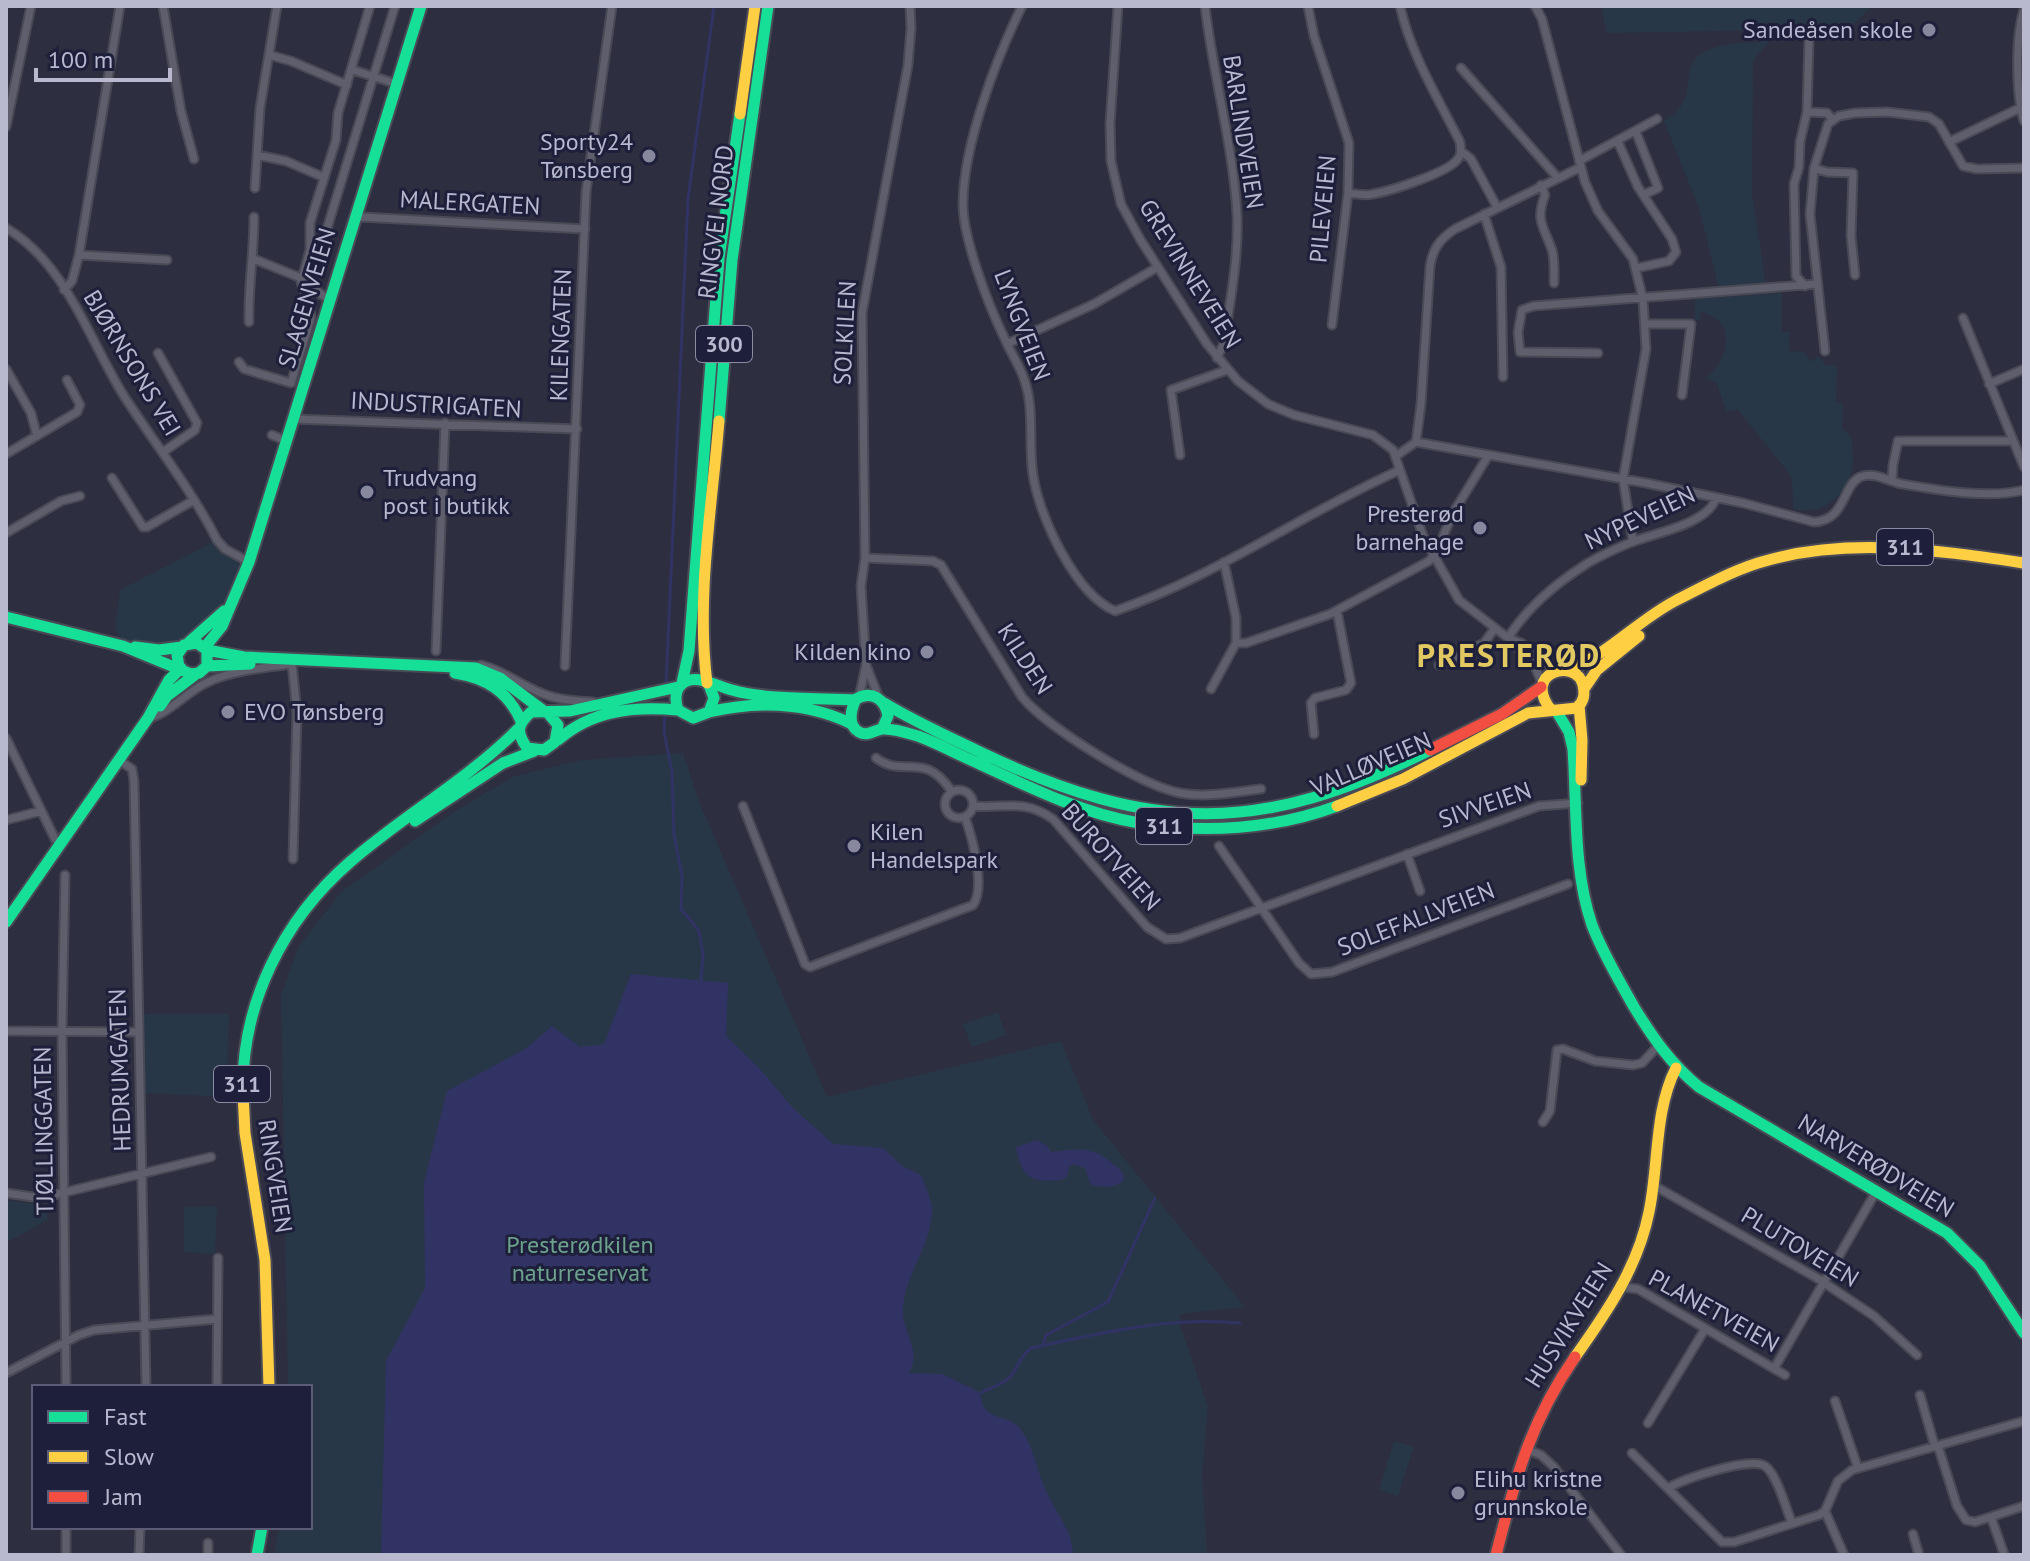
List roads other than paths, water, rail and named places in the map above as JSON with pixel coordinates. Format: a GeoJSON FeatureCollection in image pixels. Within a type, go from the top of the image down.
{"type":"FeatureCollection","features":[{"type":"Feature","properties":{"kind":"main road","name":"SLAGENVEIEN"},"geometry":{"type":"LineString","coordinates":[[206,649],[222,626],[249,562],[421,6]]}},
{"type":"Feature","properties":{"kind":"main road","name":"RINGVEI NORD"},"geometry":{"type":"LineString","coordinates":[[673,688],[689,651],[719,258],[755,6]]}},
{"type":"Feature","properties":{"kind":"main road","name":"RINGVEI NORD"},"geometry":{"type":"LineString","coordinates":[[708,684],[703,652],[725,337],[739,199],[768,6]]}},
{"type":"Feature","properties":{"kind":"main road","name":"311"},"geometry":{"type":"LineString","coordinates":[[1541,685],[1548,675],[1587,663],[1668,605],[1756,564],[1787,556],[1844,547],[1924,548],[2024,563]]}},
{"type":"Feature","properties":{"kind":"main road","name":"311"},"geometry":{"type":"LineString","coordinates":[[1554,711],[1572,711],[1579,705],[1584,689],[1597,670],[1686,597]]}},
{"type":"Feature","properties":{"kind":"main road","name":"SLAGENVEIEN"},"geometry":{"type":"LineString","coordinates":[[185,645],[233,602]]}},
{"type":"Feature","properties":{"kind":"main road"},"geometry":{"type":"LineString","coordinates":[[6,617],[123,646],[159,650],[197,643],[206,649],[244,657],[476,668],[500,678],[546,712],[558,725],[555,742]]}},
{"type":"Feature","properties":{"kind":"main road"},"geometry":{"type":"LineString","coordinates":[[180,668],[177,655],[185,645]]}},
{"type":"Feature","properties":{"kind":"main road"},"geometry":{"type":"LineString","coordinates":[[123,646],[196,674]]}},
{"type":"Feature","properties":{"kind":"main road"},"geometry":{"type":"LineString","coordinates":[[206,649],[207,666]]}},
{"type":"Feature","properties":{"kind":"main road"},"geometry":{"type":"LineString","coordinates":[[148,718],[167,696],[207,666],[292,664],[473,676],[495,685],[506,694],[520,725],[522,743],[534,751]]}},
{"type":"Feature","properties":{"kind":"main road"},"geometry":{"type":"LineString","coordinates":[[6,922],[180,668]]}},
{"type":"Feature","properties":{"kind":"main road"},"geometry":{"type":"LineString","coordinates":[[1563,670],[1579,677],[1584,689]]}},
{"type":"Feature","properties":{"kind":"main road","name":"VALLØVEIEN"},"geometry":{"type":"LineString","coordinates":[[599,703],[673,688],[695,679],[742,693],[858,699],[869,695],[904,715],[1074,792],[1129,808],[1208,815],[1283,808],[1341,792],[1409,762],[1519,704],[1541,685]]}},
{"type":"Feature","properties":{"kind":"main road"},"geometry":{"type":"LineString","coordinates":[[708,684],[714,698],[709,712]]}},
{"type":"Feature","properties":{"kind":"main road"},"geometry":{"type":"LineString","coordinates":[[1541,685],[1544,702],[1554,711],[1571,739],[1578,800]]}},
{"type":"Feature","properties":{"kind":"main road"},"geometry":{"type":"LineString","coordinates":[[669,709],[674,703],[673,688]]}},
{"type":"Feature","properties":{"kind":"main road"},"geometry":{"type":"LineString","coordinates":[[852,724],[850,711],[858,699]]}},
{"type":"Feature","properties":{"kind":"main road"},"geometry":{"type":"LineString","coordinates":[[882,700],[888,716],[882,729]]}},
{"type":"Feature","properties":{"kind":"main road","name":"RINGVEIEN"},"geometry":{"type":"LineString","coordinates":[[269,1385],[266,1270],[243,1118],[242,1079],[247,1034],[264,980],[295,923],[329,881],[498,750],[531,712],[570,711],[599,703]]}},
{"type":"Feature","properties":{"kind":"main road"},"geometry":{"type":"LineString","coordinates":[[1578,800],[1582,768],[1579,705]]}},
{"type":"Feature","properties":{"kind":"main road","name":"VALLØVEIEN"},"geometry":{"type":"LineString","coordinates":[[555,742],[576,724],[641,707],[669,709],[697,719],[709,712],[743,706],[791,707],[829,712],[864,733],[882,729],[918,735],[1049,797],[1086,810],[1139,822],[1212,828],[1277,822],[1333,808],[1396,782],[1528,713],[1554,711]]}},
{"type":"Feature","properties":{"kind":"main road","name":"RINGVEIEN"},"geometry":{"type":"LineString","coordinates":[[391,833],[404,828],[511,758],[544,750],[555,742]]}},
{"type":"Feature","properties":{"kind":"main road","name":"NARVERØDVEIEN"},"geometry":{"type":"LineString","coordinates":[[1578,800],[1581,875],[1587,909],[1597,937],[1658,1046],[1676,1068],[1715,1097],[1934,1224],[1968,1251],[2024,1333]]}},
{"type":"Feature","properties":{"kind":"main road","name":"HUSVIKVEIEN"},"geometry":{"type":"LineString","coordinates":[[1496,1555],[1525,1449],[1551,1395],[1622,1287],[1643,1237],[1653,1185],[1663,1096],[1676,1068]]}},
{"type":"Feature","properties":{"kind":"main road"},"geometry":{"type":"LineString","coordinates":[[257,1555],[262,1529]]}},
{"type":"Feature","properties":{"kind":"street"},"geometry":{"type":"LineString","coordinates":[[6,127],[31,6]]}},
{"type":"Feature","properties":{"kind":"street","name":"BJØRNSONS VEI"},"geometry":{"type":"LineString","coordinates":[[120,6],[79,255],[72,281],[64,290],[124,396],[225,549],[249,562]]}},
{"type":"Feature","properties":{"kind":"street"},"geometry":{"type":"LineString","coordinates":[[163,6],[181,111],[194,159]]}},
{"type":"Feature","properties":{"kind":"street"},"geometry":{"type":"LineString","coordinates":[[255,188],[260,108],[277,6]]}},
{"type":"Feature","properties":{"kind":"street","name":"SLAGENVEIEN"},"geometry":{"type":"LineString","coordinates":[[239,362],[244,369],[291,383],[311,318],[309,303],[301,287],[301,278],[310,262],[310,223],[336,140],[338,113],[370,6]]}},
{"type":"Feature","properties":{"kind":"street"},"geometry":{"type":"LineString","coordinates":[[330,299],[313,289],[310,262],[318,258],[395,6]]}},
{"type":"Feature","properties":{"kind":"street","name":"KILENGATEN"},"geometry":{"type":"LineString","coordinates":[[565,666],[591,143],[612,6]]}},
{"type":"Feature","properties":{"kind":"street","name":"SOLKILEN"},"geometry":{"type":"LineString","coordinates":[[858,699],[866,665],[861,586],[865,558],[862,313],[908,65],[910,6]]}},
{"type":"Feature","properties":{"kind":"street","name":"LYNGVEIEN"},"geometry":{"type":"LineString","coordinates":[[1022,6],[990,83],[964,187],[963,207],[967,231],[1007,344],[1028,390],[1033,477],[1044,516],[1072,570],[1100,603],[1115,611],[1147,600],[1224,562],[1400,470]]}},
{"type":"Feature","properties":{"kind":"street","name":"GREVINNEVEIEN"},"geometry":{"type":"LineString","coordinates":[[1118,6],[1110,124],[1111,161],[1121,204],[1158,267],[1217,358],[1268,404],[1294,415],[1373,435],[1384,441],[1396,456]]}},
{"type":"Feature","properties":{"kind":"street","name":"BARLINDVEIEN"},"geometry":{"type":"LineString","coordinates":[[1205,6],[1237,217],[1224,343],[1217,358]]}},
{"type":"Feature","properties":{"kind":"street","name":"PILEVEIEN"},"geometry":{"type":"LineString","coordinates":[[1308,6],[1314,36],[1349,143],[1348,193],[1332,325]]}},
{"type":"Feature","properties":{"kind":"street"},"geometry":{"type":"LineString","coordinates":[[1348,193],[1375,194],[1412,182],[1456,163],[1461,151],[1460,142],[1407,35],[1400,6]]}},
{"type":"Feature","properties":{"kind":"street"},"geometry":{"type":"LineString","coordinates":[[1535,6],[1542,19],[1593,202],[1627,247],[1637,268],[1643,299],[1646,324],[1643,374],[1623,479],[1633,542]]}},
{"type":"Feature","properties":{"kind":"street"},"geometry":{"type":"LineString","coordinates":[[2024,10],[2020,26],[2020,108],[2024,121]]}},
{"type":"Feature","properties":{"kind":"street"},"geometry":{"type":"LineString","coordinates":[[1805,286],[1796,276],[1793,214],[1794,184],[1807,112],[1809,39]]}},
{"type":"Feature","properties":{"kind":"street"},"geometry":{"type":"LineString","coordinates":[[269,55],[347,85]]}},
{"type":"Feature","properties":{"kind":"street"},"geometry":{"type":"LineString","coordinates":[[1461,68],[1557,177]]}},
{"type":"Feature","properties":{"kind":"street"},"geometry":{"type":"LineString","coordinates":[[353,70],[397,84]]}},
{"type":"Feature","properties":{"kind":"street"},"geometry":{"type":"LineString","coordinates":[[1949,142],[2020,108]]}},
{"type":"Feature","properties":{"kind":"street"},"geometry":{"type":"LineString","coordinates":[[1807,112],[1827,113],[1833,120]]}},
{"type":"Feature","properties":{"kind":"street"},"geometry":{"type":"LineString","coordinates":[[1825,351],[1810,229],[1811,189],[1824,131],[1833,120],[1846,114],[1871,112],[1920,116],[1939,124],[1960,163],[1967,168],[2024,168]]}},
{"type":"Feature","properties":{"kind":"street"},"geometry":{"type":"LineString","coordinates":[[1416,442],[1432,252],[1445,235],[1557,177],[1657,119]]}},
{"type":"Feature","properties":{"kind":"street"},"geometry":{"type":"LineString","coordinates":[[1636,132],[1658,188],[1643,195]]}},
{"type":"Feature","properties":{"kind":"street"},"geometry":{"type":"LineString","coordinates":[[1618,142],[1643,195],[1672,239],[1676,252],[1669,261],[1637,268]]}},
{"type":"Feature","properties":{"kind":"street"},"geometry":{"type":"LineString","coordinates":[[1461,151],[1471,159],[1497,207]]}},
{"type":"Feature","properties":{"kind":"street"},"geometry":{"type":"LineString","coordinates":[[257,155],[286,161],[323,177]]}},
{"type":"Feature","properties":{"kind":"street"},"geometry":{"type":"LineString","coordinates":[[1814,168],[1853,173],[1851,236],[1855,275]]}},
{"type":"Feature","properties":{"kind":"street"},"geometry":{"type":"LineString","coordinates":[[1541,185],[1545,195],[1539,210],[1540,223],[1551,249],[1554,283]]}},
{"type":"Feature","properties":{"kind":"street"},"geometry":{"type":"LineString","coordinates":[[1484,214],[1501,267],[1503,377]]}},
{"type":"Feature","properties":{"kind":"street","name":"SLAGENVEIEN"},"geometry":{"type":"LineString","coordinates":[[249,322],[248,292],[254,259],[254,217]]}},
{"type":"Feature","properties":{"kind":"street","name":"MALERGATEN"},"geometry":{"type":"LineString","coordinates":[[354,220],[361,217],[585,229]]}},
{"type":"Feature","properties":{"kind":"street"},"geometry":{"type":"LineString","coordinates":[[6,228],[40,256],[64,290]]}},
{"type":"Feature","properties":{"kind":"street"},"geometry":{"type":"LineString","coordinates":[[79,255],[167,260]]}},
{"type":"Feature","properties":{"kind":"street","name":"SLAGENVEIEN"},"geometry":{"type":"LineString","coordinates":[[254,259],[301,278]]}},
{"type":"Feature","properties":{"kind":"street"},"geometry":{"type":"LineString","coordinates":[[1007,344],[1094,304],[1158,267]]}},
{"type":"Feature","properties":{"kind":"street"},"geometry":{"type":"LineString","coordinates":[[1598,353],[1520,352],[1518,332],[1522,310],[1533,306],[1817,284]]}},
{"type":"Feature","properties":{"kind":"street"},"geometry":{"type":"LineString","coordinates":[[1963,318],[2024,467]]}},
{"type":"Feature","properties":{"kind":"street"},"geometry":{"type":"LineString","coordinates":[[1646,324],[1691,324],[1682,395]]}},
{"type":"Feature","properties":{"kind":"street"},"geometry":{"type":"LineString","coordinates":[[158,353],[197,423],[195,430],[163,452]]}},
{"type":"Feature","properties":{"kind":"street"},"geometry":{"type":"LineString","coordinates":[[6,369],[31,413],[37,436]]}},
{"type":"Feature","properties":{"kind":"street"},"geometry":{"type":"LineString","coordinates":[[1989,384],[2024,369]]}},
{"type":"Feature","properties":{"kind":"street"},"geometry":{"type":"LineString","coordinates":[[1180,455],[1171,390],[1227,370]]}},
{"type":"Feature","properties":{"kind":"street"},"geometry":{"type":"LineString","coordinates":[[6,454],[79,409],[79,401],[67,380]]}},
{"type":"Feature","properties":{"kind":"street","name":"INDUSTRIGATEN"},"geometry":{"type":"LineString","coordinates":[[293,419],[577,429]]}},
{"type":"Feature","properties":{"kind":"street"},"geometry":{"type":"LineString","coordinates":[[436,651],[445,423]]}},
{"type":"Feature","properties":{"kind":"street"},"geometry":{"type":"LineString","coordinates":[[272,435],[286,441]]}},
{"type":"Feature","properties":{"kind":"street"},"geometry":{"type":"LineString","coordinates":[[1892,480],[1898,441],[2013,441]]}},
{"type":"Feature","properties":{"kind":"street"},"geometry":{"type":"LineString","coordinates":[[1541,685],[1528,658],[1508,638],[1459,600],[1433,558],[1407,495],[1396,456],[1416,442],[1623,479],[1814,522],[1838,511],[1861,477],[1884,477],[1901,484],[1994,494],[2024,490]]}},
{"type":"Feature","properties":{"kind":"street"},"geometry":{"type":"LineString","coordinates":[[1236,643],[1246,643],[1337,611],[1433,558],[1453,513],[1488,456]]}},
{"type":"Feature","properties":{"kind":"street"},"geometry":{"type":"LineString","coordinates":[[112,478],[143,527],[194,500]]}},
{"type":"Feature","properties":{"kind":"street"},"geometry":{"type":"LineString","coordinates":[[6,533],[61,501],[80,496]]}},
{"type":"Feature","properties":{"kind":"street","name":"NYPEVEIEN"},"geometry":{"type":"LineString","coordinates":[[1508,638],[1537,601],[1589,563],[1633,542],[1690,522],[1712,507],[1716,498]]}},
{"type":"Feature","properties":{"kind":"street","name":"KILDEN"},"geometry":{"type":"LineString","coordinates":[[865,558],[933,561],[941,565],[1022,697],[1036,712],[1094,751],[1157,785],[1180,793],[1209,794],[1261,789]]}},
{"type":"Feature","properties":{"kind":"street"},"geometry":{"type":"LineString","coordinates":[[1211,689],[1236,643],[1236,618],[1224,562]]}},
{"type":"Feature","properties":{"kind":"street"},"geometry":{"type":"LineString","coordinates":[[1314,734],[1312,700],[1346,690],[1351,683],[1337,611]]}},
{"type":"Feature","properties":{"kind":"street"},"geometry":{"type":"LineString","coordinates":[[1439,665],[1484,643],[1495,628]]}},
{"type":"Feature","properties":{"kind":"street"},"geometry":{"type":"LineString","coordinates":[[1508,638],[1563,670]]}},
{"type":"Feature","properties":{"kind":"street"},"geometry":{"type":"LineString","coordinates":[[148,718],[158,717],[191,691],[212,680],[292,664],[297,713],[293,859]]}},
{"type":"Feature","properties":{"kind":"street","name":"SOLKILEN"},"geometry":{"type":"LineString","coordinates":[[866,665],[882,700]]}},
{"type":"Feature","properties":{"kind":"street"},"geometry":{"type":"LineString","coordinates":[[461,666],[491,668],[542,694],[599,703]]}},
{"type":"Feature","properties":{"kind":"street"},"geometry":{"type":"LineString","coordinates":[[6,738],[60,844]]}},
{"type":"Feature","properties":{"kind":"street"},"geometry":{"type":"LineString","coordinates":[[876,758],[891,765],[932,770],[952,792]]}},
{"type":"Feature","properties":{"kind":"street","name":"HEDRUMGATEN"},"geometry":{"type":"LineString","coordinates":[[119,760],[132,769],[134,781],[146,1385]]}},
{"type":"Feature","properties":{"kind":"street"},"geometry":{"type":"LineString","coordinates":[[952,792],[967,792],[973,799],[973,806],[965,817],[955,817],[946,808],[946,800],[952,792]]}},
{"type":"Feature","properties":{"kind":"street","name":"SIVVEIEN"},"geometry":{"type":"LineString","coordinates":[[1260,907],[1539,806],[1578,800]]}},
{"type":"Feature","properties":{"kind":"street","name":"BUROTVEIEN"},"geometry":{"type":"LineString","coordinates":[[973,806],[1025,805],[1053,819],[1159,942],[1180,938],[1260,907]]}},
{"type":"Feature","properties":{"kind":"street"},"geometry":{"type":"LineString","coordinates":[[743,806],[793,941],[805,964],[810,967],[973,905],[979,895],[979,887],[974,843],[965,817]]}},
{"type":"Feature","properties":{"kind":"street"},"geometry":{"type":"LineString","coordinates":[[6,820],[41,811]]}},
{"type":"Feature","properties":{"kind":"street","name":"SOLEFALLVEIEN"},"geometry":{"type":"LineString","coordinates":[[1219,846],[1304,970],[1311,974],[1321,974],[1568,884]]}},
{"type":"Feature","properties":{"kind":"street"},"geometry":{"type":"LineString","coordinates":[[1407,854],[1420,891]]}},
{"type":"Feature","properties":{"kind":"street","name":"TJØLLINGGATEN"},"geometry":{"type":"LineString","coordinates":[[65,875],[62,1031],[66,1385]]}},
{"type":"Feature","properties":{"kind":"street"},"geometry":{"type":"LineString","coordinates":[[6,1031],[137,1032]]}},
{"type":"Feature","properties":{"kind":"street"},"geometry":{"type":"LineString","coordinates":[[1543,1122],[1550,1111],[1557,1050],[1563,1049],[1595,1061],[1639,1065],[1658,1046]]}},
{"type":"Feature","properties":{"kind":"street"},"geometry":{"type":"LineString","coordinates":[[6,1193],[33,1197],[64,1193],[211,1157]]}},
{"type":"Feature","properties":{"kind":"street","name":"PLUTOVEIEN"},"geometry":{"type":"LineString","coordinates":[[1653,1185],[1824,1282],[1874,1316],[1917,1355]]}},
{"type":"Feature","properties":{"kind":"street"},"geometry":{"type":"LineString","coordinates":[[1775,1367],[1877,1190]]}},
{"type":"Feature","properties":{"kind":"street"},"geometry":{"type":"LineString","coordinates":[[217,1385],[218,1258]]}},
{"type":"Feature","properties":{"kind":"street","name":"PLANETVEIEN"},"geometry":{"type":"LineString","coordinates":[[1622,1287],[1638,1289],[1785,1375]]}},
{"type":"Feature","properties":{"kind":"street"},"geometry":{"type":"LineString","coordinates":[[6,1373],[79,1335],[110,1327],[217,1319]]}},
{"type":"Feature","properties":{"kind":"street"},"geometry":{"type":"LineString","coordinates":[[1648,1423],[1705,1329]]}},
{"type":"Feature","properties":{"kind":"street"},"geometry":{"type":"LineString","coordinates":[[1920,1395],[1963,1517],[1972,1522],[2024,1506]]}},
{"type":"Feature","properties":{"kind":"street"},"geometry":{"type":"LineString","coordinates":[[1835,1401],[1858,1468]]}},
{"type":"Feature","properties":{"kind":"street"},"geometry":{"type":"LineString","coordinates":[[1632,1453],[1722,1542],[1734,1542],[1825,1511],[1838,1481],[1858,1468],[2024,1421]]}},
{"type":"Feature","properties":{"kind":"street"},"geometry":{"type":"LineString","coordinates":[[1525,1449],[1541,1455],[1554,1467],[1621,1555]]}},
{"type":"Feature","properties":{"kind":"street"},"geometry":{"type":"LineString","coordinates":[[1668,1488],[1682,1480],[1758,1463],[1772,1475],[1792,1523]]}},
{"type":"Feature","properties":{"kind":"street"},"geometry":{"type":"LineString","coordinates":[[1825,1511],[1844,1555]]}},
{"type":"Feature","properties":{"kind":"street"},"geometry":{"type":"LineString","coordinates":[[1991,1517],[2004,1554]]}},
{"type":"Feature","properties":{"kind":"street"},"geometry":{"type":"LineString","coordinates":[[66,1529],[66,1555]]}},
{"type":"Feature","properties":{"kind":"street"},"geometry":{"type":"LineString","coordinates":[[139,1555],[140,1529]]}},
{"type":"Feature","properties":{"kind":"street"},"geometry":{"type":"LineString","coordinates":[[1913,1534],[1919,1555]]}},
{"type":"Feature","properties":{"kind":"street"},"geometry":{"type":"LineString","coordinates":[[208,1543],[208,1555]]}},
{"type":"Feature","properties":{"kind":"waterway"},"geometry":{"type":"LineString","coordinates":[[666,684],[688,199],[714,6]]}},
{"type":"Feature","properties":{"kind":"waterway"},"geometry":{"type":"LineString","coordinates":[[665,711],[664,732],[672,772],[674,835],[682,876],[681,909],[699,931],[703,955],[701,980]]}},
{"type":"Feature","properties":{"kind":"waterway"},"geometry":{"type":"LineString","coordinates":[[1043,1345],[1046,1335],[1108,1302],[1155,1198]]}},
{"type":"Feature","properties":{"kind":"waterway"},"geometry":{"type":"LineString","coordinates":[[981,1393],[1008,1379],[1031,1348],[1161,1324],[1240,1323]]}},
{"type":"Feature","properties":{"kind":"place","name":"Sandeåsen skole"},"geometry":{"type":"Point","coordinates":[1929,30]}},
{"type":"Feature","properties":{"kind":"place","name":"Sporty24 Tønsberg"},"geometry":{"type":"Point","coordinates":[649,156]}},
{"type":"Feature","properties":{"kind":"place","name":"Trudvang post i butikk"},"geometry":{"type":"Point","coordinates":[367,492]}},
{"type":"Feature","properties":{"kind":"place","name":"Presterød barnehage"},"geometry":{"type":"Point","coordinates":[1480,528]}},
{"type":"Feature","properties":{"kind":"place","name":"Kilden kino"},"geometry":{"type":"Point","coordinates":[927,652]}},
{"type":"Feature","properties":{"kind":"place","name":"EVO Tønsberg"},"geometry":{"type":"Point","coordinates":[228,712]}},
{"type":"Feature","properties":{"kind":"place","name":"Kilen Handelspark"},"geometry":{"type":"Point","coordinates":[854,846]}},
{"type":"Feature","properties":{"kind":"place","name":"Elihu kristne grunnskole"},"geometry":{"type":"Point","coordinates":[1458,1493]}},
{"type":"Feature","properties":{"kind":"district","name":"PRESTERØD"},"geometry":{"type":"Point","coordinates":[1509,656]}},
{"type":"Feature","properties":{"kind":"park label","name":"Presterødkilen naturreservat"},"geometry":{"type":"Point","coordinates":[580,1259]}}]}
